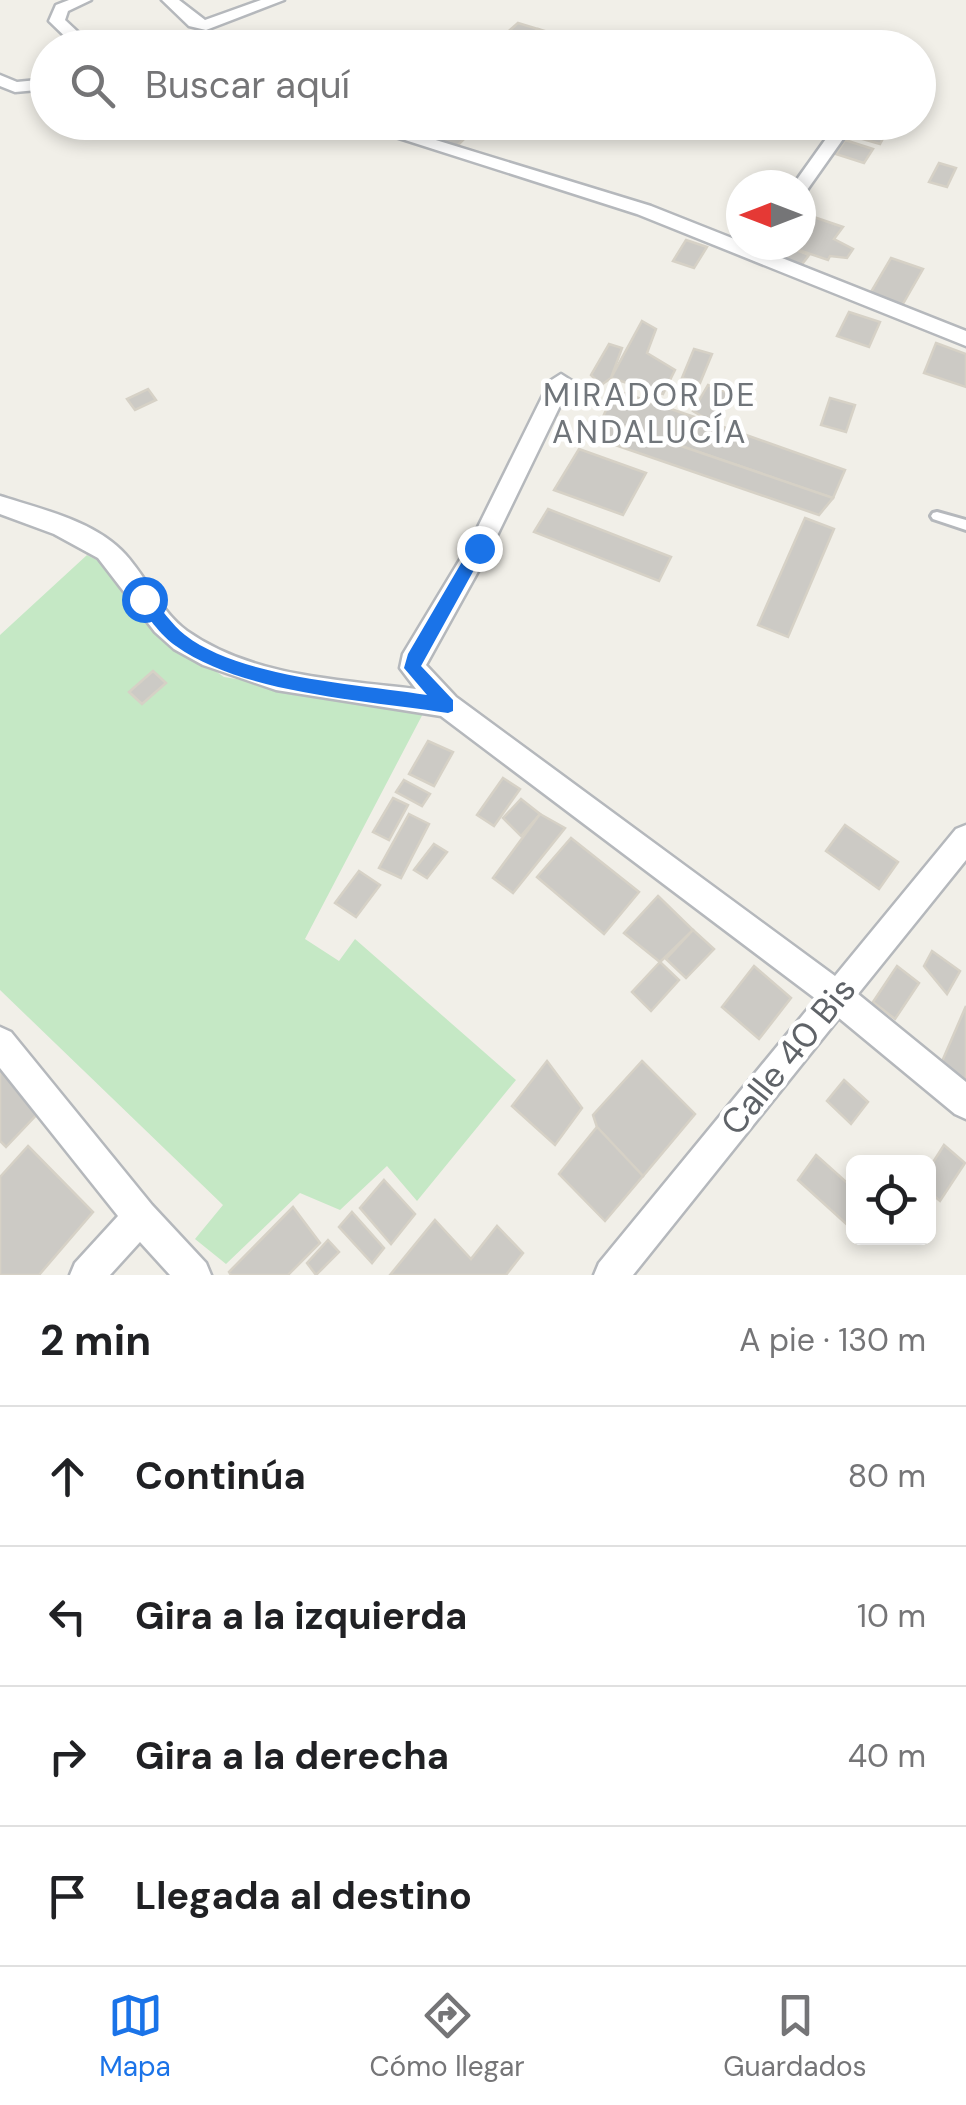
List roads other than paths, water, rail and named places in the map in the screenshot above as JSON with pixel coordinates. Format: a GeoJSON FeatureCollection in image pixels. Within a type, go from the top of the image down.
{"type":"FeatureCollection","features":[{"type":"Feature","properties":{"kind":"street"},"geometry":{"type":"LineString","coordinates":[[67,30],[57,21],[61,8],[83,0]]}},
{"type":"Feature","properties":{"kind":"street"},"geometry":{"type":"LineString","coordinates":[[170,0],[195,23],[212,25],[276,0]]}},
{"type":"Feature","properties":{"kind":"street"},"geometry":{"type":"LineString","coordinates":[[0,80],[16,87],[30,86]]}},
{"type":"Feature","properties":{"kind":"street"},"geometry":{"type":"LineString","coordinates":[[419,140],[543,176],[726,240]]}},
{"type":"Feature","properties":{"kind":"street"},"geometry":{"type":"LineString","coordinates":[[813,170],[835,140]]}},
{"type":"Feature","properties":{"kind":"street"},"geometry":{"type":"LineString","coordinates":[[779,260],[966,339]]}},
{"type":"Feature","properties":{"kind":"street"},"geometry":{"type":"LineString","coordinates":[[561,381],[479,548],[416,654],[413,668],[419,679],[448,706],[837,996],[966,1103]]}},
{"type":"Feature","properties":{"kind":"street"},"geometry":{"type":"LineString","coordinates":[[0,505],[72,533],[113,556],[178,640],[218,662],[259,675],[448,706]]}},
{"type":"Feature","properties":{"kind":"street","name":"Calle 40 Bis"},"geometry":{"type":"LineString","coordinates":[[610,1275],[966,838]]}},
{"type":"Feature","properties":{"kind":"street"},"geometry":{"type":"LineString","coordinates":[[0,1043],[140,1216],[194,1275]]}},
{"type":"Feature","properties":{"kind":"street"},"geometry":{"type":"LineString","coordinates":[[87,1275],[140,1216]]}},
{"type":"Feature","properties":{"kind":"lane"},"geometry":{"type":"LineString","coordinates":[[937,516],[966,525]]}},
{"type":"Feature","properties":{"kind":"district","name":"MIRADOR DE ANDALUCÍA"},"geometry":{"type":"Point","coordinates":[650,414]}}]}
